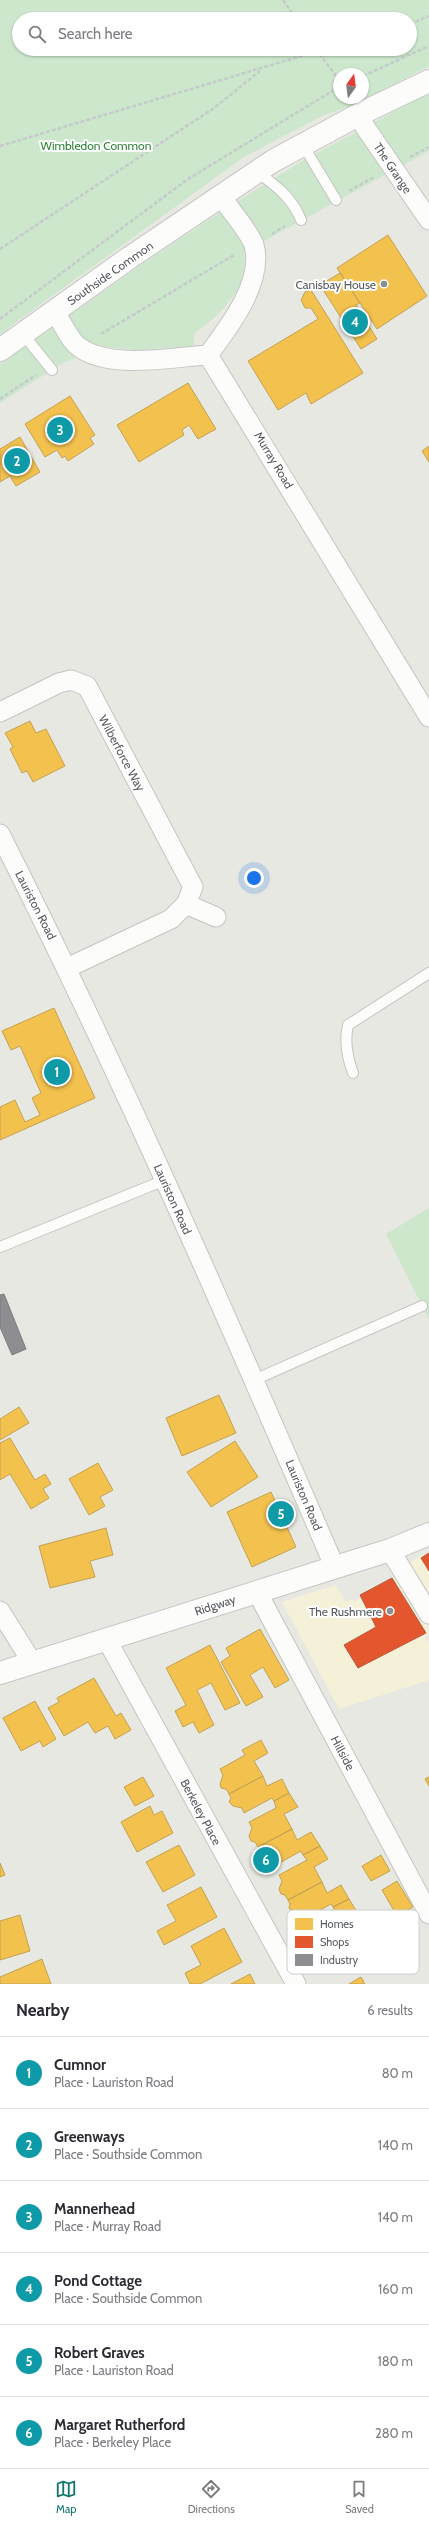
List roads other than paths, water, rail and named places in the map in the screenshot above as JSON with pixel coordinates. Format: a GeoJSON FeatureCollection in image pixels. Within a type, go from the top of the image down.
{"type":"FeatureCollection","features":[{"type":"Feature","properties":{"kind":"street","name":"Southside Common"},"geometry":{"type":"LineString","coordinates":[[0,350],[129,258],[257,172],[360,114],[429,81]]}},
{"type":"Feature","properties":{"kind":"street","name":"The Grange"},"geometry":{"type":"LineString","coordinates":[[360,114],[393,168],[429,220]]}},
{"type":"Feature","properties":{"kind":"street"},"geometry":{"type":"LineString","coordinates":[[55,312],[78,347],[101,358],[118,360],[208,354],[239,312],[253,274],[256,255],[253,243],[221,196]]}},
{"type":"Feature","properties":{"kind":"street","name":"Murray Road"},"geometry":{"type":"LineString","coordinates":[[208,354],[429,717]]}},
{"type":"Feature","properties":{"kind":"street","name":"Wilberforce Way"},"geometry":{"type":"LineString","coordinates":[[0,712],[59,683],[72,680],[86,686],[193,887],[186,904],[171,919],[67,968]]}},
{"type":"Feature","properties":{"kind":"street","name":"Lauriston Road"},"geometry":{"type":"LineString","coordinates":[[0,834],[67,968],[165,1180],[254,1380],[335,1568]]}},
{"type":"Feature","properties":{"kind":"street"},"geometry":{"type":"LineString","coordinates":[[186,904],[216,918]]}},
{"type":"Feature","properties":{"kind":"street","name":"Ridgway"},"geometry":{"type":"LineString","coordinates":[[0,1673],[335,1568],[390,1550],[429,1534]]}},
{"type":"Feature","properties":{"kind":"street"},"geometry":{"type":"LineString","coordinates":[[390,1550],[429,1614]]}},
{"type":"Feature","properties":{"kind":"street","name":"Hillside"},"geometry":{"type":"LineString","coordinates":[[257,1592],[429,1914]]}},
{"type":"Feature","properties":{"kind":"street"},"geometry":{"type":"LineString","coordinates":[[0,1611],[32,1662]]}},
{"type":"Feature","properties":{"kind":"street","name":"Berkeley Place"},"geometry":{"type":"LineString","coordinates":[[107,1640],[287,1968]]}},
{"type":"Feature","properties":{"kind":"street","name":"Berkeley Place"},"geometry":{"type":"LineString","coordinates":[[291,1974],[296,1984]]}},
{"type":"Feature","properties":{"kind":"lane"},"geometry":{"type":"LineString","coordinates":[[303,145],[336,199]]}},
{"type":"Feature","properties":{"kind":"lane"},"geometry":{"type":"LineString","coordinates":[[257,172],[283,191],[291,199],[301,219]]}},
{"type":"Feature","properties":{"kind":"lane"},"geometry":{"type":"LineString","coordinates":[[23,334],[51,368]]}},
{"type":"Feature","properties":{"kind":"lane"},"geometry":{"type":"LineString","coordinates":[[353,1073],[347,1057],[346,1036],[348,1025],[429,973]]}},
{"type":"Feature","properties":{"kind":"lane"},"geometry":{"type":"LineString","coordinates":[[0,1247],[165,1180]]}},
{"type":"Feature","properties":{"kind":"lane"},"geometry":{"type":"LineString","coordinates":[[254,1380],[422,1306]]}},
{"type":"Feature","properties":{"kind":"place","name":"Canisbay House"},"geometry":{"type":"Point","coordinates":[384,284]}},
{"type":"Feature","properties":{"kind":"place","name":"Pond Cottage"},"geometry":{"type":"Point","coordinates":[355,322]}},
{"type":"Feature","properties":{"kind":"place","name":"Mannerhead"},"geometry":{"type":"Point","coordinates":[60,430]}},
{"type":"Feature","properties":{"kind":"place","name":"Greenways"},"geometry":{"type":"Point","coordinates":[17,461]}},
{"type":"Feature","properties":{"kind":"place","name":"Cumnor"},"geometry":{"type":"Point","coordinates":[57,1072]}},
{"type":"Feature","properties":{"kind":"place","name":"Robert Graves"},"geometry":{"type":"Point","coordinates":[281,1514]}},
{"type":"Feature","properties":{"kind":"place","name":"The Rushmere"},"geometry":{"type":"Point","coordinates":[390,1611]}},
{"type":"Feature","properties":{"kind":"place","name":"Margaret Rutherford"},"geometry":{"type":"Point","coordinates":[266,1860]}},
{"type":"Feature","properties":{"kind":"park label","name":"Wimbledon Common"},"geometry":{"type":"Point","coordinates":[96,145]}}]}
